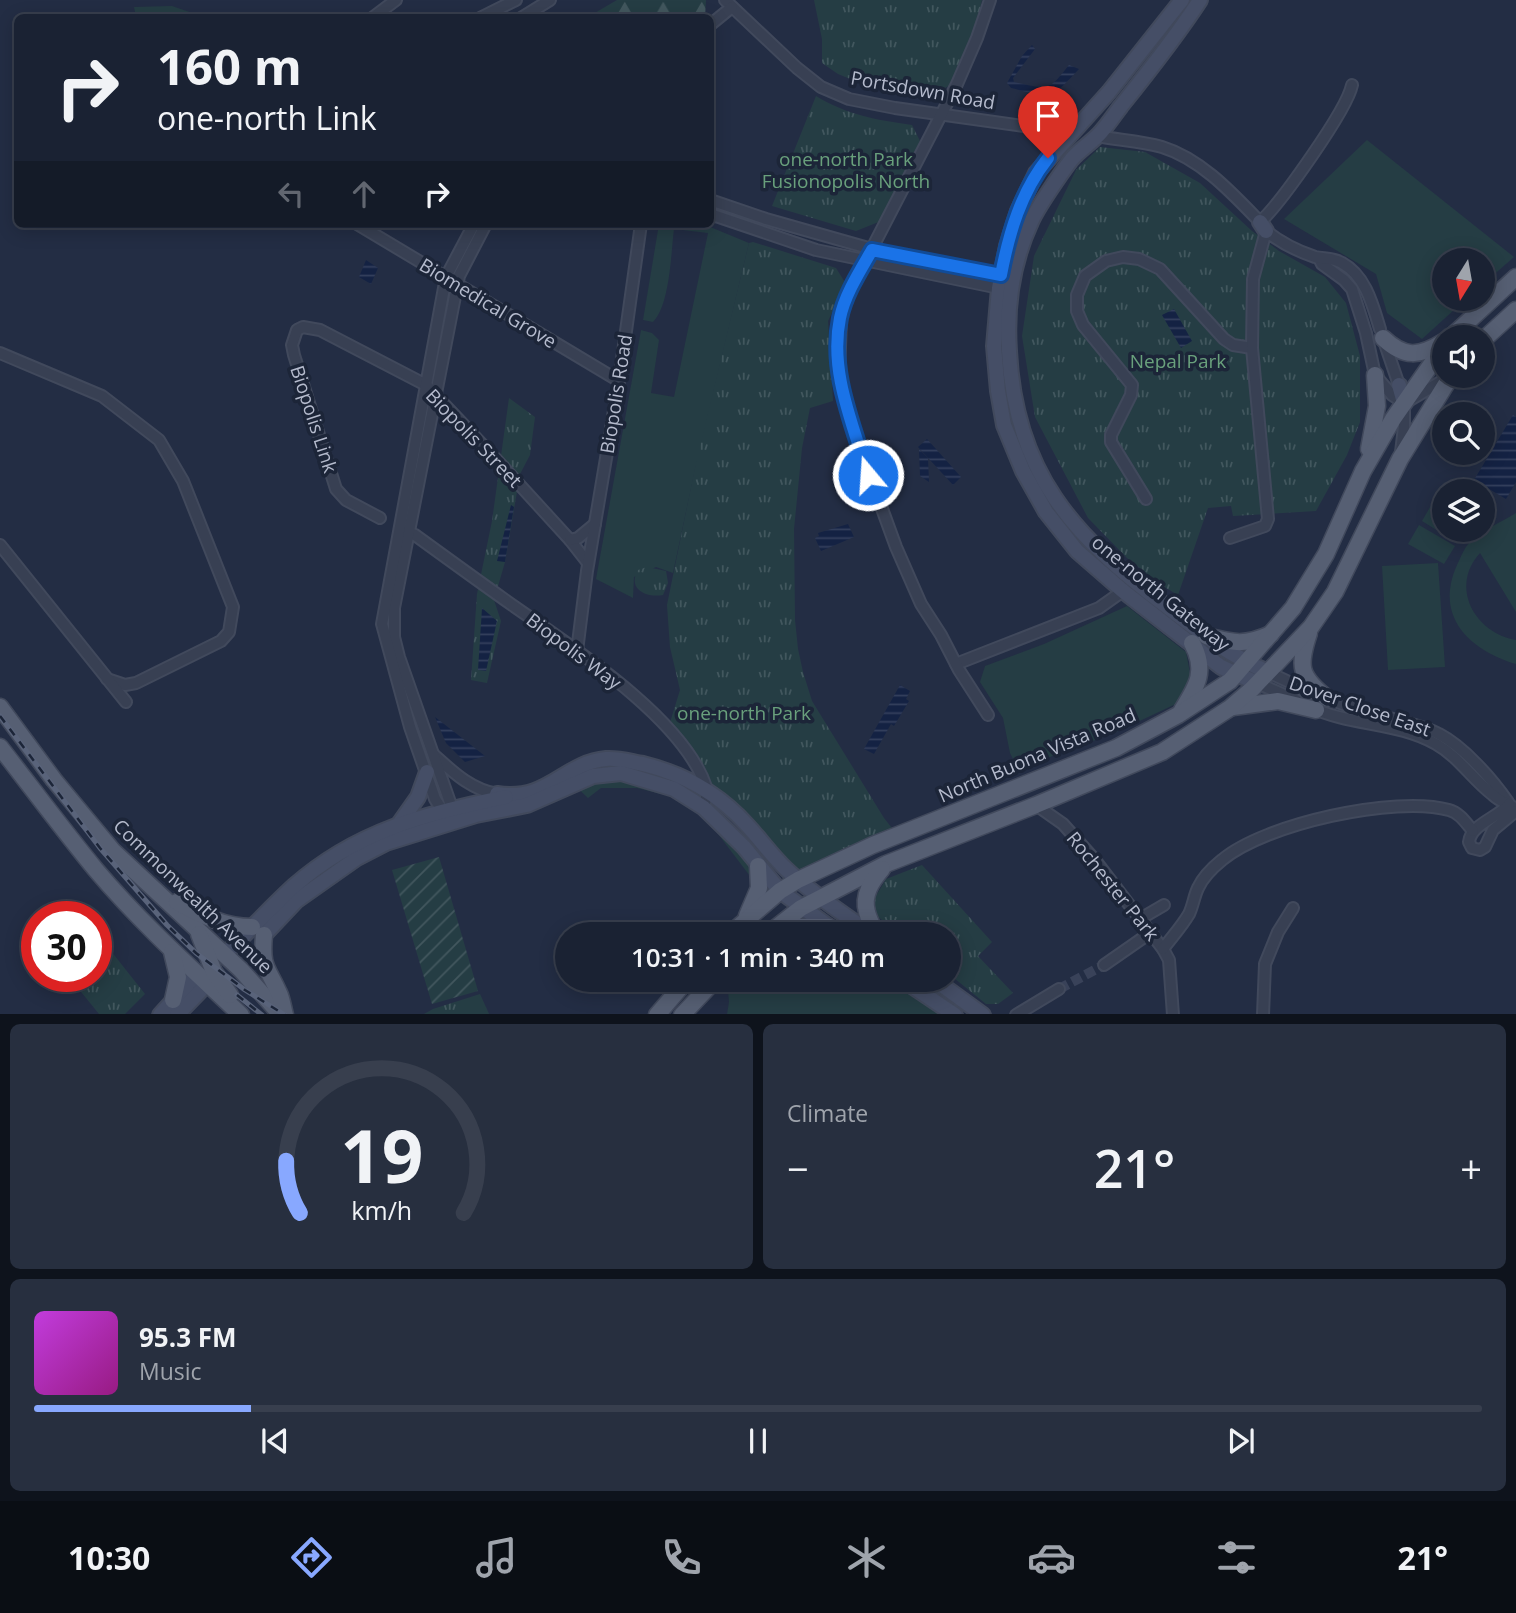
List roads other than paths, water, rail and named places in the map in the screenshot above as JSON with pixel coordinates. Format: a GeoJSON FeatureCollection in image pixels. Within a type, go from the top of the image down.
{"type":"FeatureCollection","features":[{"type":"Feature","properties":{"kind":"main road"},"geometry":{"type":"LineString","coordinates":[[1464,325],[1516,277]]}},
{"type":"Feature","properties":{"kind":"main road"},"geometry":{"type":"LineString","coordinates":[[1495,329],[1516,310]]}},
{"type":"Feature","properties":{"kind":"main road"},"geometry":{"type":"LineString","coordinates":[[1382,334],[1393,348],[1412,354],[1432,349]]}},
{"type":"Feature","properties":{"kind":"main road","name":"North Buona Vista Road"},"geometry":{"type":"LineString","coordinates":[[744,922],[780,891],[798,880],[873,845],[1116,748],[1178,715],[1242,669],[1293,608],[1326,554],[1363,471],[1432,362]]}},
{"type":"Feature","properties":{"kind":"main road"},"geometry":{"type":"LineString","coordinates":[[1363,471],[1376,417],[1375,374]]}},
{"type":"Feature","properties":{"kind":"main road"},"geometry":{"type":"LineString","coordinates":[[784,922],[820,897],[886,864],[1162,752],[1230,708],[1311,627],[1349,567],[1400,459],[1443,388]]}},
{"type":"Feature","properties":{"kind":"main road"},"geometry":{"type":"LineString","coordinates":[[1311,627],[1304,649],[1304,668],[1321,704]]}},
{"type":"Feature","properties":{"kind":"main road"},"geometry":{"type":"LineString","coordinates":[[1178,715],[1197,685],[1200,673],[1199,640],[1241,643],[1255,641],[1273,633]]}},
{"type":"Feature","properties":{"kind":"main road"},"geometry":{"type":"LineString","coordinates":[[1230,708],[1264,701],[1321,704]]}},
{"type":"Feature","properties":{"kind":"main road","name":"Commonwealth Avenue"},"geometry":{"type":"LineString","coordinates":[[0,707],[54,780],[113,851],[241,970],[283,1014]]}},
{"type":"Feature","properties":{"kind":"main road"},"geometry":{"type":"LineString","coordinates":[[0,747],[96,870],[171,950],[229,993],[238,1012]]}},
{"type":"Feature","properties":{"kind":"main road"},"geometry":{"type":"LineString","coordinates":[[870,922],[866,898],[870,885],[886,864]]}},
{"type":"Feature","properties":{"kind":"main road"},"geometry":{"type":"LineString","coordinates":[[740,922],[758,893],[758,866]]}},
{"type":"Feature","properties":{"kind":"main road"},"geometry":{"type":"LineString","coordinates":[[157,891],[206,918],[258,931],[263,961],[280,993],[283,1014]]}},
{"type":"Feature","properties":{"kind":"main road"},"geometry":{"type":"LineString","coordinates":[[194,926],[206,976]]}},
{"type":"Feature","properties":{"kind":"main road"},"geometry":{"type":"LineString","coordinates":[[171,950],[178,977],[175,1007]]}},
{"type":"Feature","properties":{"kind":"main road"},"geometry":{"type":"LineString","coordinates":[[206,976],[224,954]]}},
{"type":"Feature","properties":{"kind":"main road"},"geometry":{"type":"LineString","coordinates":[[206,976],[241,970]]}},
{"type":"Feature","properties":{"kind":"main road"},"geometry":{"type":"LineString","coordinates":[[657,1014],[676,992]]}},
{"type":"Feature","properties":{"kind":"main road"},"geometry":{"type":"LineString","coordinates":[[682,1014],[703,992]]}},
{"type":"Feature","properties":{"kind":"street"},"geometry":{"type":"LineString","coordinates":[[377,14],[396,0]]}},
{"type":"Feature","properties":{"kind":"street"},"geometry":{"type":"LineString","coordinates":[[488,14],[516,0]]}},
{"type":"Feature","properties":{"kind":"street"},"geometry":{"type":"LineString","coordinates":[[527,14],[550,0]]}},
{"type":"Feature","properties":{"kind":"street"},"geometry":{"type":"LineString","coordinates":[[988,715],[921,604],[868,475],[839,378],[841,317],[851,289],[943,113],[976,38],[989,0]]}},
{"type":"Feature","properties":{"kind":"street","name":"one-north Gateway"},"geometry":{"type":"LineString","coordinates":[[1199,640],[1123,591],[1077,551],[1046,512],[1023,471],[1004,425],[994,346],[1006,283],[1032,219],[1071,160],[1097,136],[1167,49],[1200,0]]}},
{"type":"Feature","properties":{"kind":"street"},"geometry":{"type":"LineString","coordinates":[[714,21],[729,4]]}},
{"type":"Feature","properties":{"kind":"street","name":"Portsdown Road"},"geometry":{"type":"LineString","coordinates":[[729,4],[797,68],[821,87],[849,99],[1160,146],[1181,155],[1213,177],[1279,242],[1319,258],[1342,263],[1354,272],[1370,298],[1399,385],[1404,403],[1400,459]]}},
{"type":"Feature","properties":{"kind":"street","name":"one-north Gateway"},"geometry":{"type":"LineString","coordinates":[[1175,4],[1073,133],[1036,173],[1018,211],[1007,246],[1011,388],[1020,428],[1047,489],[1090,542],[1199,640],[1221,667],[1242,669],[1262,678]]}},
{"type":"Feature","properties":{"kind":"street"},"geometry":{"type":"LineString","coordinates":[[1230,538],[1265,526],[1268,519],[1252,348],[1253,279],[1262,248],[1263,227],[1332,124],[1350,95],[1352,85]]}},
{"type":"Feature","properties":{"kind":"street"},"geometry":{"type":"LineString","coordinates":[[714,201],[872,250],[1006,283]]}},
{"type":"Feature","properties":{"kind":"street"},"geometry":{"type":"LineString","coordinates":[[714,215],[816,250],[865,262],[1006,283]]}},
{"type":"Feature","properties":{"kind":"street","name":"Biomedical Grove"},"geometry":{"type":"LineString","coordinates":[[364,228],[619,381]]}},
{"type":"Feature","properties":{"kind":"street"},"geometry":{"type":"LineString","coordinates":[[442,820],[432,753],[394,637],[394,608],[426,385],[446,277],[472,228]]}},
{"type":"Feature","properties":{"kind":"street"},"geometry":{"type":"LineString","coordinates":[[442,820],[398,687],[382,624],[437,397],[458,276],[484,228]]}},
{"type":"Feature","properties":{"kind":"street","name":"Biopolis Road"},"geometry":{"type":"LineString","coordinates":[[588,563],[641,228]]}},
{"type":"Feature","properties":{"kind":"street"},"geometry":{"type":"LineString","coordinates":[[1262,248],[1279,242]]}},
{"type":"Feature","properties":{"kind":"street"},"geometry":{"type":"LineString","coordinates":[[1146,499],[1111,442],[1111,435],[1131,395],[1132,385],[1080,318],[1077,295],[1085,276],[1106,261],[1123,257],[1139,259],[1160,269],[1224,339],[1233,345],[1252,348]]}},
{"type":"Feature","properties":{"kind":"street","name":"Portsdown Road"},"geometry":{"type":"LineString","coordinates":[[1319,258],[1322,264],[1335,272],[1352,289],[1375,374]]}},
{"type":"Feature","properties":{"kind":"street","name":"Biopolis Street"},"geometry":{"type":"LineString","coordinates":[[294,338],[297,330],[303,327],[320,330],[426,385],[570,540],[588,563]]}},
{"type":"Feature","properties":{"kind":"street","name":"Biopolis Link"},"geometry":{"type":"LineString","coordinates":[[294,338],[294,355],[336,489],[346,499],[380,518]]}},
{"type":"Feature","properties":{"kind":"street"},"geometry":{"type":"LineString","coordinates":[[0,353],[103,396],[159,440],[183,481],[233,607],[229,632],[222,642],[135,683],[116,683],[107,679]]}},
{"type":"Feature","properties":{"kind":"street"},"geometry":{"type":"LineString","coordinates":[[1375,374],[1392,395],[1404,403],[1432,387]]}},
{"type":"Feature","properties":{"kind":"street"},"geometry":{"type":"LineString","coordinates":[[570,540],[578,538],[595,524]]}},
{"type":"Feature","properties":{"kind":"street","name":"Biopolis Way"},"geometry":{"type":"LineString","coordinates":[[404,531],[577,651],[638,700],[682,744],[696,765],[707,790]]}},
{"type":"Feature","properties":{"kind":"street"},"geometry":{"type":"LineString","coordinates":[[0,545],[125,702]]}},
{"type":"Feature","properties":{"kind":"street"},"geometry":{"type":"LineString","coordinates":[[577,651],[588,563]]}},
{"type":"Feature","properties":{"kind":"street"},"geometry":{"type":"LineString","coordinates":[[956,664],[1099,608],[1123,591]]}},
{"type":"Feature","properties":{"kind":"street","name":"Dover Close East"},"geometry":{"type":"LineString","coordinates":[[1262,678],[1355,722],[1435,743],[1461,762],[1493,796],[1514,808]]}},
{"type":"Feature","properties":{"kind":"street","name":"Dover Close East"},"geometry":{"type":"LineString","coordinates":[[1262,678],[1321,704],[1439,734],[1469,757],[1514,808]]}},
{"type":"Feature","properties":{"kind":"street"},"geometry":{"type":"LineString","coordinates":[[432,753],[462,780],[486,792],[497,794],[533,793],[552,785],[578,768],[605,759],[624,760],[665,769],[707,790],[736,814],[798,880],[856,922]]}},
{"type":"Feature","properties":{"kind":"street"},"geometry":{"type":"LineString","coordinates":[[328,868],[399,824],[418,797],[427,772]]}},
{"type":"Feature","properties":{"kind":"street"},"geometry":{"type":"LineString","coordinates":[[399,824],[442,820],[527,805],[599,774],[621,774],[674,789],[704,808],[730,832],[780,891],[821,922]]}},
{"type":"Feature","properties":{"kind":"street"},"geometry":{"type":"LineString","coordinates":[[704,808],[707,790]]}},
{"type":"Feature","properties":{"kind":"street"},"geometry":{"type":"LineString","coordinates":[[224,954],[258,931],[295,885],[386,843],[514,795]]}},
{"type":"Feature","properties":{"kind":"street","name":"Rochester Park"},"geometry":{"type":"LineString","coordinates":[[1060,795],[1063,824]]}},
{"type":"Feature","properties":{"kind":"street","name":"Rochester Park"},"geometry":{"type":"LineString","coordinates":[[1036,805],[1063,824],[1095,860],[1163,949],[1169,961],[1173,1014]]}},
{"type":"Feature","properties":{"kind":"street","name":"Rochester Park"},"geometry":{"type":"LineString","coordinates":[[1163,949],[1189,914],[1198,888],[1208,873],[1229,854],[1273,832],[1312,820],[1386,808],[1422,807],[1449,810],[1459,816],[1473,831],[1470,845],[1475,850],[1480,850],[1485,847],[1493,830],[1514,808]]}},
{"type":"Feature","properties":{"kind":"street"},"geometry":{"type":"LineString","coordinates":[[1473,831],[1504,810],[1514,808]]}},
{"type":"Feature","properties":{"kind":"street"},"geometry":{"type":"LineString","coordinates":[[1140,919],[1164,905]]}},
{"type":"Feature","properties":{"kind":"street"},"geometry":{"type":"LineString","coordinates":[[1263,1014],[1265,964],[1278,932],[1293,908]]}},
{"type":"Feature","properties":{"kind":"street"},"geometry":{"type":"LineString","coordinates":[[1104,965],[1150,933]]}},
{"type":"Feature","properties":{"kind":"street"},"geometry":{"type":"LineString","coordinates":[[160,1014],[175,1007],[206,976]]}},
{"type":"Feature","properties":{"kind":"street"},"geometry":{"type":"LineString","coordinates":[[1016,1014],[1059,989]]}},
{"type":"Feature","properties":{"kind":"street"},"geometry":{"type":"LineString","coordinates":[[921,992],[955,1014]]}},
{"type":"Feature","properties":{"kind":"street"},"geometry":{"type":"LineString","coordinates":[[952,992],[983,1014]]}},
{"type":"Feature","properties":{"kind":"water"},"geometry":{"type":"Polygon","coordinates":[[[1032,45],[1035,49],[1013,78],[1014,82],[1046,87],[1069,65],[1079,69],[1049,95],[1011,88],[1007,83],[1022,56],[1032,45]]]}},
{"type":"Feature","properties":{"kind":"water"},"geometry":{"type":"Polygon","coordinates":[[[366,260],[378,268],[371,284],[359,277],[366,260]]]}},
{"type":"Feature","properties":{"kind":"water"},"geometry":{"type":"Polygon","coordinates":[[[1174,309],[1192,341],[1181,348],[1162,315],[1174,309]]]}},
{"type":"Feature","properties":{"kind":"water"},"geometry":{"type":"Polygon","coordinates":[[[1513,415],[1516,417],[1516,482],[1506,499],[1495,492],[1495,479],[1475,479],[1483,465],[1495,465],[1495,445],[1513,415]]]}},
{"type":"Feature","properties":{"kind":"water"},"geometry":{"type":"Polygon","coordinates":[[[927,439],[961,477],[953,485],[918,447],[927,439]]]}},
{"type":"Feature","properties":{"kind":"water"},"geometry":{"type":"Polygon","coordinates":[[[919,449],[928,458],[929,482],[920,476],[919,449]]]}},
{"type":"Feature","properties":{"kind":"water"},"geometry":{"type":"Polygon","coordinates":[[[511,505],[514,507],[505,562],[497,561],[511,505]]]}},
{"type":"Feature","properties":{"kind":"water"},"geometry":{"type":"Polygon","coordinates":[[[848,524],[854,537],[821,551],[815,538],[819,536],[818,533],[848,524]]]}},
{"type":"Feature","properties":{"kind":"water"},"geometry":{"type":"Polygon","coordinates":[[[482,608],[497,621],[486,671],[478,670],[482,608]]]}},
{"type":"Feature","properties":{"kind":"water"},"geometry":{"type":"Polygon","coordinates":[[[900,685],[910,691],[906,699],[909,701],[894,726],[891,724],[874,754],[864,749],[900,685]]]}},
{"type":"Feature","properties":{"kind":"water"},"geometry":{"type":"Polygon","coordinates":[[[435,717],[485,756],[465,762],[446,743],[435,717]]]}},
{"type":"Feature","properties":{"kind":"tunnel"},"geometry":{"type":"LineString","coordinates":[[1059,989],[1104,965]]}},
{"type":"Feature","properties":{"kind":"railway"},"geometry":{"type":"LineString","coordinates":[[0,716],[100,848],[167,925],[196,953],[245,990],[283,1014]]}},
{"type":"Feature","properties":{"kind":"railway"},"geometry":{"type":"LineString","coordinates":[[237,995],[261,1014]]}},
{"type":"Feature","properties":{"kind":"park label","name":"one-north Park Fusionopolis North"},"geometry":{"type":"Point","coordinates":[846,170]}},
{"type":"Feature","properties":{"kind":"park label","name":"Nepal Park"},"geometry":{"type":"Point","coordinates":[1178,361]}},
{"type":"Feature","properties":{"kind":"park label","name":"one-north Park"},"geometry":{"type":"Point","coordinates":[744,713]}}]}
